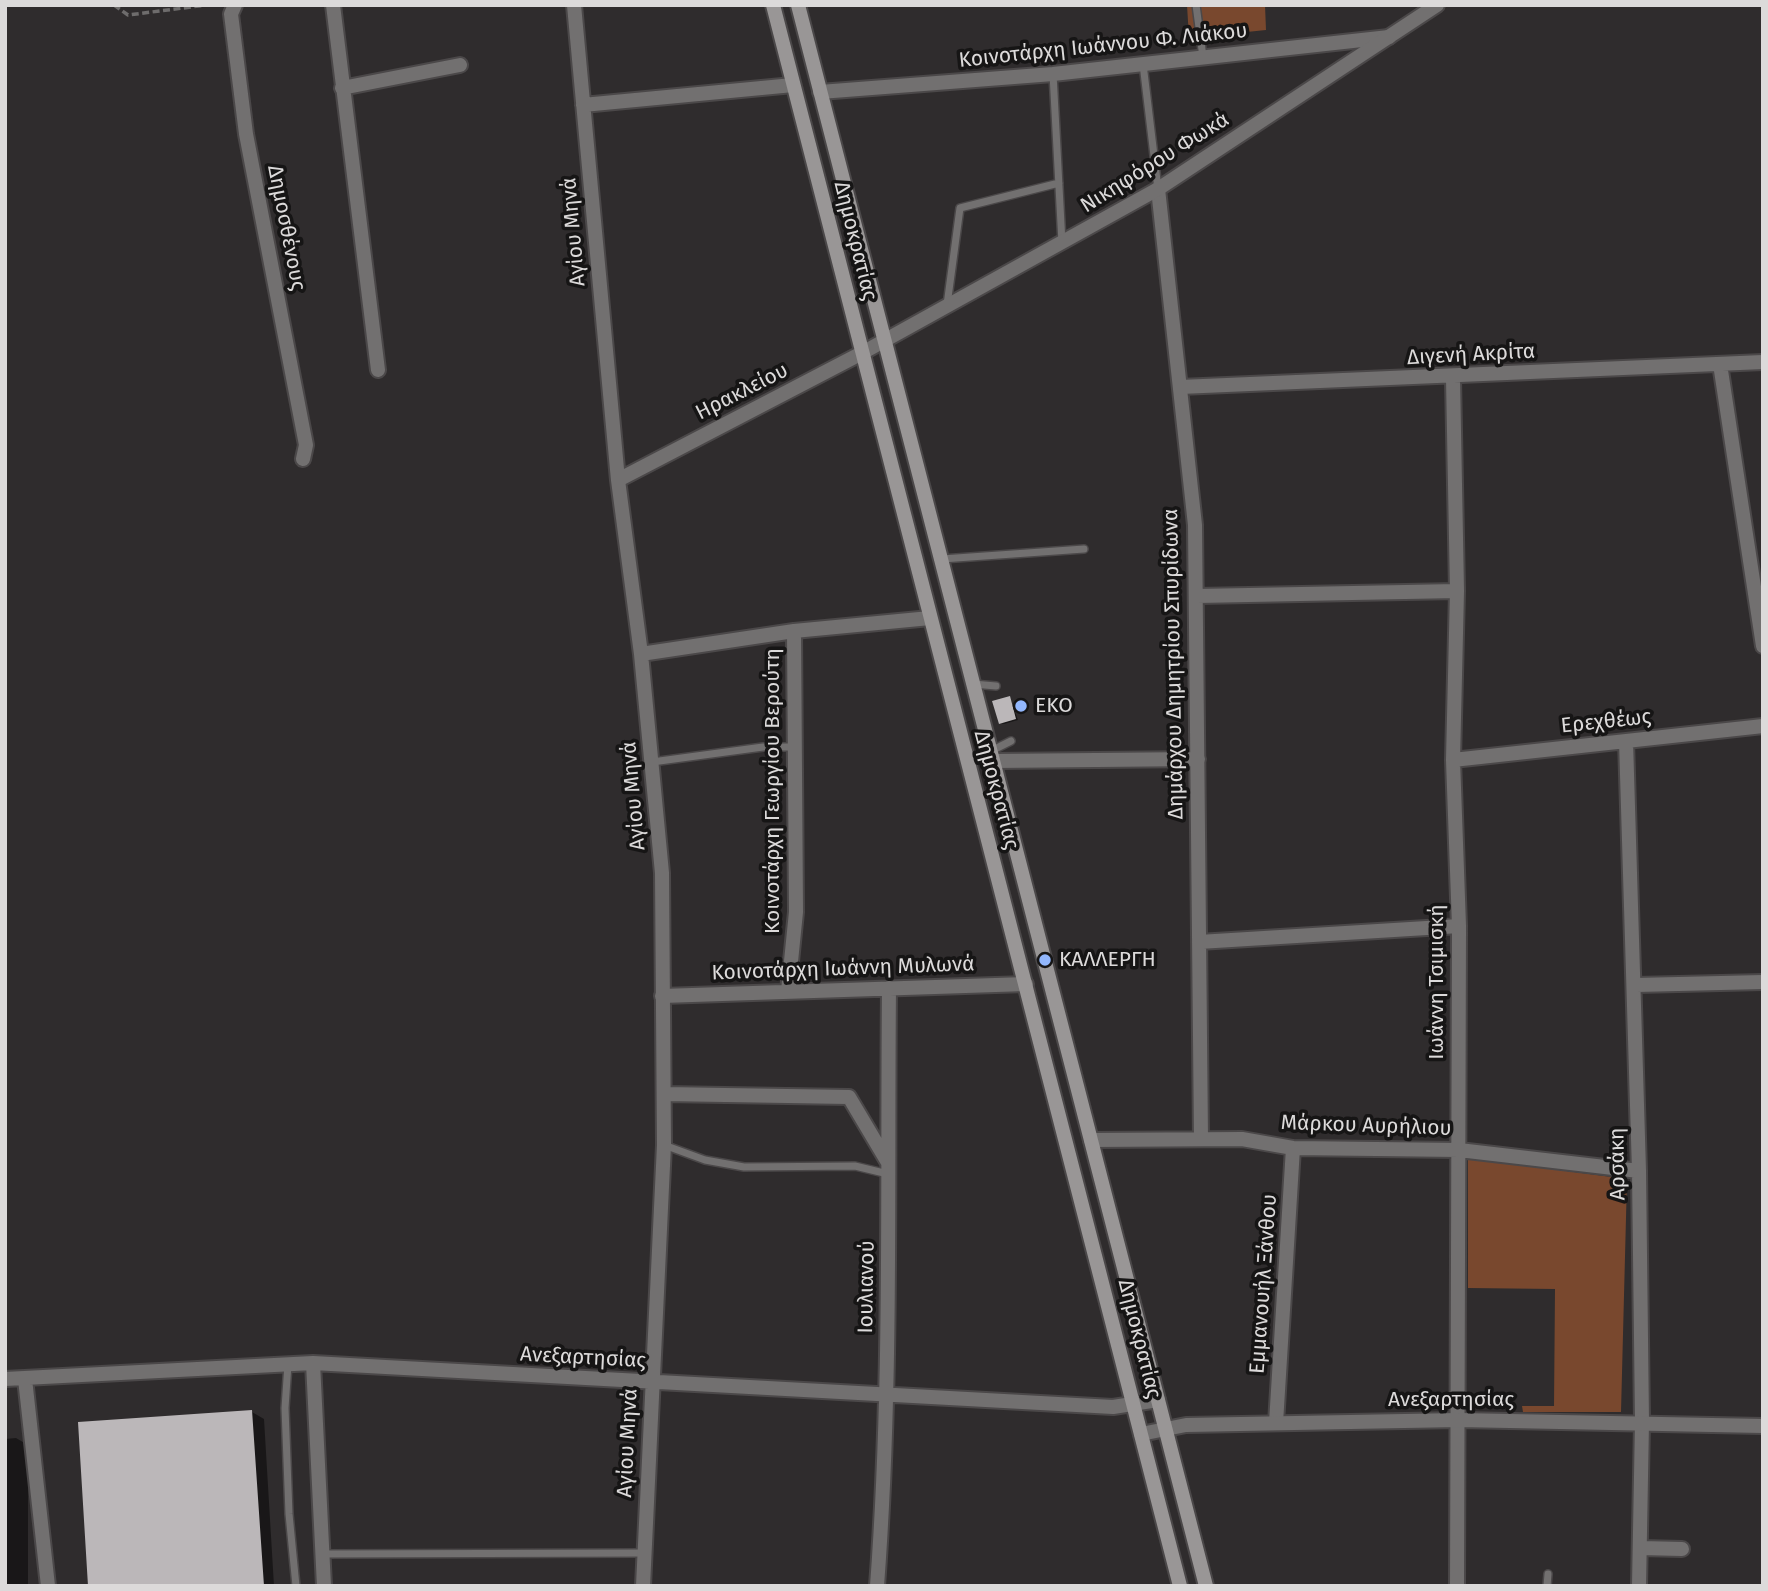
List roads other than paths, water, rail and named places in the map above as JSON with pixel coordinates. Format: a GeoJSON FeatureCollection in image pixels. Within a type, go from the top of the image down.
{"type":"FeatureCollection","features":[{"type":"Feature","properties":{"kind":"main road","name":"Δημοκρατίας"},"geometry":{"type":"LineString","coordinates":[[772,5],[1181,1586]]}},
{"type":"Feature","properties":{"kind":"main road","name":"Δημοκρατίας"},"geometry":{"type":"LineString","coordinates":[[798,5],[1206,1586]]}},
{"type":"Feature","properties":{"kind":"street","name":"Δημοσθένους"},"geometry":{"type":"LineString","coordinates":[[235,5],[231,14],[246,134],[306,445],[303,459]]}},
{"type":"Feature","properties":{"kind":"street"},"geometry":{"type":"LineString","coordinates":[[333,5],[378,370]]}},
{"type":"Feature","properties":{"kind":"street","name":"Αγίου Μηνά"},"geometry":{"type":"LineString","coordinates":[[574,5],[618,480],[641,654],[662,873],[664,1145],[643,1586]]}},
{"type":"Feature","properties":{"kind":"street","name":"Νικηφόρου Φωκά"},"geometry":{"type":"LineString","coordinates":[[885,340],[947,309],[1158,190],[1437,5]]}},
{"type":"Feature","properties":{"kind":"street","name":"Κοινοτάρχη Ιωάννου Φ. Λιάκου"},"geometry":{"type":"LineString","coordinates":[[820,92],[1053,74],[1389,37]]}},
{"type":"Feature","properties":{"kind":"street"},"geometry":{"type":"LineString","coordinates":[[342,88],[460,65]]}},
{"type":"Feature","properties":{"kind":"street"},"geometry":{"type":"LineString","coordinates":[[583,105],[793,85]]}},
{"type":"Feature","properties":{"kind":"street","name":"Δημάρχου Δημητρίου Σπυρίδωνα"},"geometry":{"type":"LineString","coordinates":[[1158,190],[1195,526],[1201,1139]]}},
{"type":"Feature","properties":{"kind":"street","name":"Ηρακλείου"},"geometry":{"type":"LineString","coordinates":[[618,480],[885,340]]}},
{"type":"Feature","properties":{"kind":"street","name":"Διγενή Ακρίτα"},"geometry":{"type":"LineString","coordinates":[[1180,387],[1453,378],[1763,362]]}},
{"type":"Feature","properties":{"kind":"street"},"geometry":{"type":"LineString","coordinates":[[1720,364],[1763,646]]}},
{"type":"Feature","properties":{"kind":"street","name":"Ιωάννη Τσιμισκή"},"geometry":{"type":"LineString","coordinates":[[1453,378],[1457,591],[1453,760],[1459,926],[1457,1586]]}},
{"type":"Feature","properties":{"kind":"street"},"geometry":{"type":"LineString","coordinates":[[1196,596],[1457,591]]}},
{"type":"Feature","properties":{"kind":"street"},"geometry":{"type":"LineString","coordinates":[[641,654],[794,632],[930,618]]}},
{"type":"Feature","properties":{"kind":"street","name":"Κοινοτάρχη Γεωργίου Βερούτη"},"geometry":{"type":"LineString","coordinates":[[788,991],[796,912],[794,632]]}},
{"type":"Feature","properties":{"kind":"street","name":"Ερεχθέως"},"geometry":{"type":"LineString","coordinates":[[1453,760],[1763,726]]}},
{"type":"Feature","properties":{"kind":"street","name":"Αρσάκη"},"geometry":{"type":"LineString","coordinates":[[1626,741],[1636,985],[1639,1171],[1642,1422],[1639,1586]]}},
{"type":"Feature","properties":{"kind":"street"},"geometry":{"type":"LineString","coordinates":[[992,756],[1198,759]]}},
{"type":"Feature","properties":{"kind":"street"},"geometry":{"type":"LineString","coordinates":[[1199,942],[1459,926]]}},
{"type":"Feature","properties":{"kind":"street"},"geometry":{"type":"LineString","coordinates":[[1636,985],[1763,982]]}},
{"type":"Feature","properties":{"kind":"street","name":"Κοινοτάρχη Ιωάννη Μυλωνά"},"geometry":{"type":"LineString","coordinates":[[662,996],[1026,984]]}},
{"type":"Feature","properties":{"kind":"street","name":"Ιουλιανού"},"geometry":{"type":"LineString","coordinates":[[877,1586],[886,1396],[888,988]]}},
{"type":"Feature","properties":{"kind":"street"},"geometry":{"type":"LineString","coordinates":[[664,1094],[849,1097],[888,1168]]}},
{"type":"Feature","properties":{"kind":"street","name":"Μάρκου Αυρήλιου"},"geometry":{"type":"LineString","coordinates":[[1091,1140],[1242,1139],[1293,1148],[1459,1150],[1639,1171]]}},
{"type":"Feature","properties":{"kind":"street","name":"Εμμανουήλ Ξάνθου"},"geometry":{"type":"LineString","coordinates":[[1276,1423],[1293,1148]]}},
{"type":"Feature","properties":{"kind":"street"},"geometry":{"type":"LineString","coordinates":[[313,1363],[324,1586]]}},
{"type":"Feature","properties":{"kind":"street","name":"Ανεξαρτησίας"},"geometry":{"type":"LineString","coordinates":[[5,1379],[313,1363],[1113,1407],[1134,1406],[1158,1400]]}},
{"type":"Feature","properties":{"kind":"street"},"geometry":{"type":"LineString","coordinates":[[25,1379],[48,1586]]}},
{"type":"Feature","properties":{"kind":"street","name":"Ανεξαρτησίας"},"geometry":{"type":"LineString","coordinates":[[1141,1434],[1165,1428],[1276,1423],[1459,1420],[1763,1426]]}},
{"type":"Feature","properties":{"kind":"street"},"geometry":{"type":"LineString","coordinates":[[1641,1548],[1682,1549]]}},
{"type":"Feature","properties":{"kind":"lane"},"geometry":{"type":"LineString","coordinates":[[1196,5],[1203,57]]}},
{"type":"Feature","properties":{"kind":"lane"},"geometry":{"type":"LineString","coordinates":[[1143,64],[1158,190]]}},
{"type":"Feature","properties":{"kind":"lane"},"geometry":{"type":"LineString","coordinates":[[1053,74],[1062,244]]}},
{"type":"Feature","properties":{"kind":"lane"},"geometry":{"type":"LineString","coordinates":[[947,309],[960,208],[1059,183]]}},
{"type":"Feature","properties":{"kind":"lane"},"geometry":{"type":"LineString","coordinates":[[942,559],[1084,549]]}},
{"type":"Feature","properties":{"kind":"lane"},"geometry":{"type":"LineString","coordinates":[[973,684],[996,686]]}},
{"type":"Feature","properties":{"kind":"lane"},"geometry":{"type":"LineString","coordinates":[[992,756],[1011,741]]}},
{"type":"Feature","properties":{"kind":"lane"},"geometry":{"type":"LineString","coordinates":[[652,762],[762,747],[795,747]]}},
{"type":"Feature","properties":{"kind":"lane"},"geometry":{"type":"LineString","coordinates":[[664,1145],[705,1160],[744,1167],[888,1168]]}},
{"type":"Feature","properties":{"kind":"lane"},"geometry":{"type":"LineString","coordinates":[[288,1363],[285,1408],[289,1514],[296,1586]]}},
{"type":"Feature","properties":{"kind":"lane"},"geometry":{"type":"LineString","coordinates":[[323,1554],[644,1553]]}},
{"type":"Feature","properties":{"kind":"lane"},"geometry":{"type":"LineString","coordinates":[[1547,1586],[1548,1574]]}},
{"type":"Feature","properties":{"kind":"place","name":"EKO"},"geometry":{"type":"Point","coordinates":[1021,706]}},
{"type":"Feature","properties":{"kind":"place","name":"ΚΑΛΛΕΡΓΗ"},"geometry":{"type":"Point","coordinates":[1045,960]}}]}
